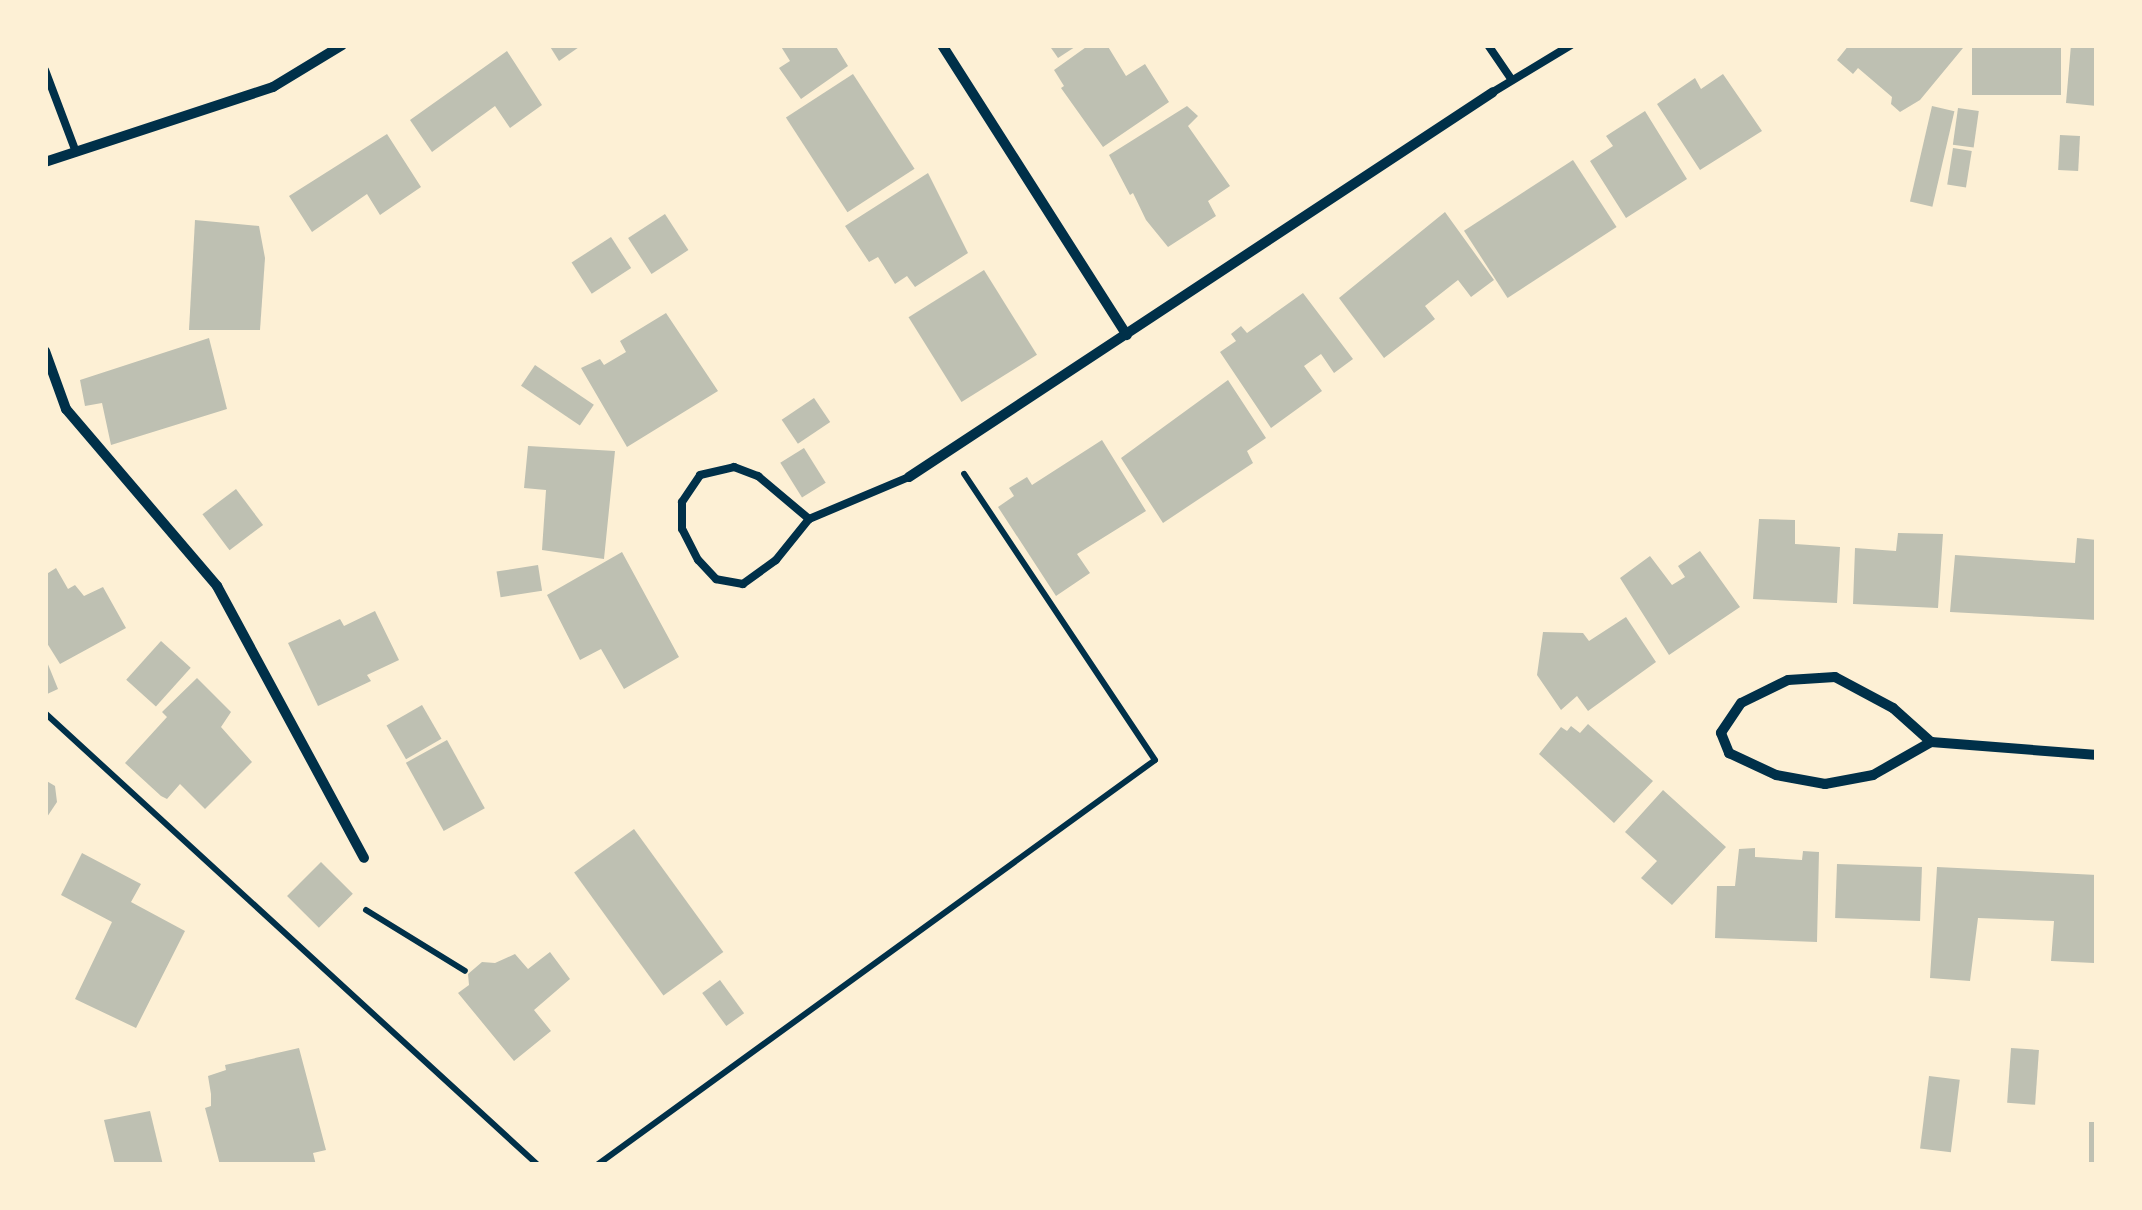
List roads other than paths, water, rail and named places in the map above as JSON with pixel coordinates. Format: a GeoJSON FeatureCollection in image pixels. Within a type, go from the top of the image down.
{"type":"FeatureCollection","features":[{"type":"Feature","properties":{"kind":"street"},"geometry":{"type":"LineString","coordinates":[[45,162],[273,87],[342,45]]}},
{"type":"Feature","properties":{"kind":"street"},"geometry":{"type":"LineString","coordinates":[[942,45],[1126,335]]}},
{"type":"Feature","properties":{"kind":"street"},"geometry":{"type":"LineString","coordinates":[[908,477],[1493,92]]}},
{"type":"Feature","properties":{"kind":"street"},"geometry":{"type":"LineString","coordinates":[[45,351],[66,408],[217,586],[364,858]]}},
{"type":"Feature","properties":{"kind":"street"},"geometry":{"type":"LineString","coordinates":[[1931,742],[1894,708],[1835,677],[1788,680],[1756,695],[1741,703],[1720,733],[1730,753],[1776,776],[1825,784],[1873,775],[1931,742],[2097,755]]}},
{"type":"Feature","properties":{"kind":"lane"},"geometry":{"type":"LineString","coordinates":[[1488,45],[1512,80]]}},
{"type":"Feature","properties":{"kind":"lane"},"geometry":{"type":"LineString","coordinates":[[1493,92],[1571,45]]}},
{"type":"Feature","properties":{"kind":"lane"},"geometry":{"type":"LineString","coordinates":[[45,70],[76,152]]}},
{"type":"Feature","properties":{"kind":"lane"},"geometry":{"type":"LineString","coordinates":[[808,519],[758,476],[734,466],[700,474],[682,502],[682,529],[698,560],[716,579],[743,584],[776,560],[808,519],[908,477]]}}]}
